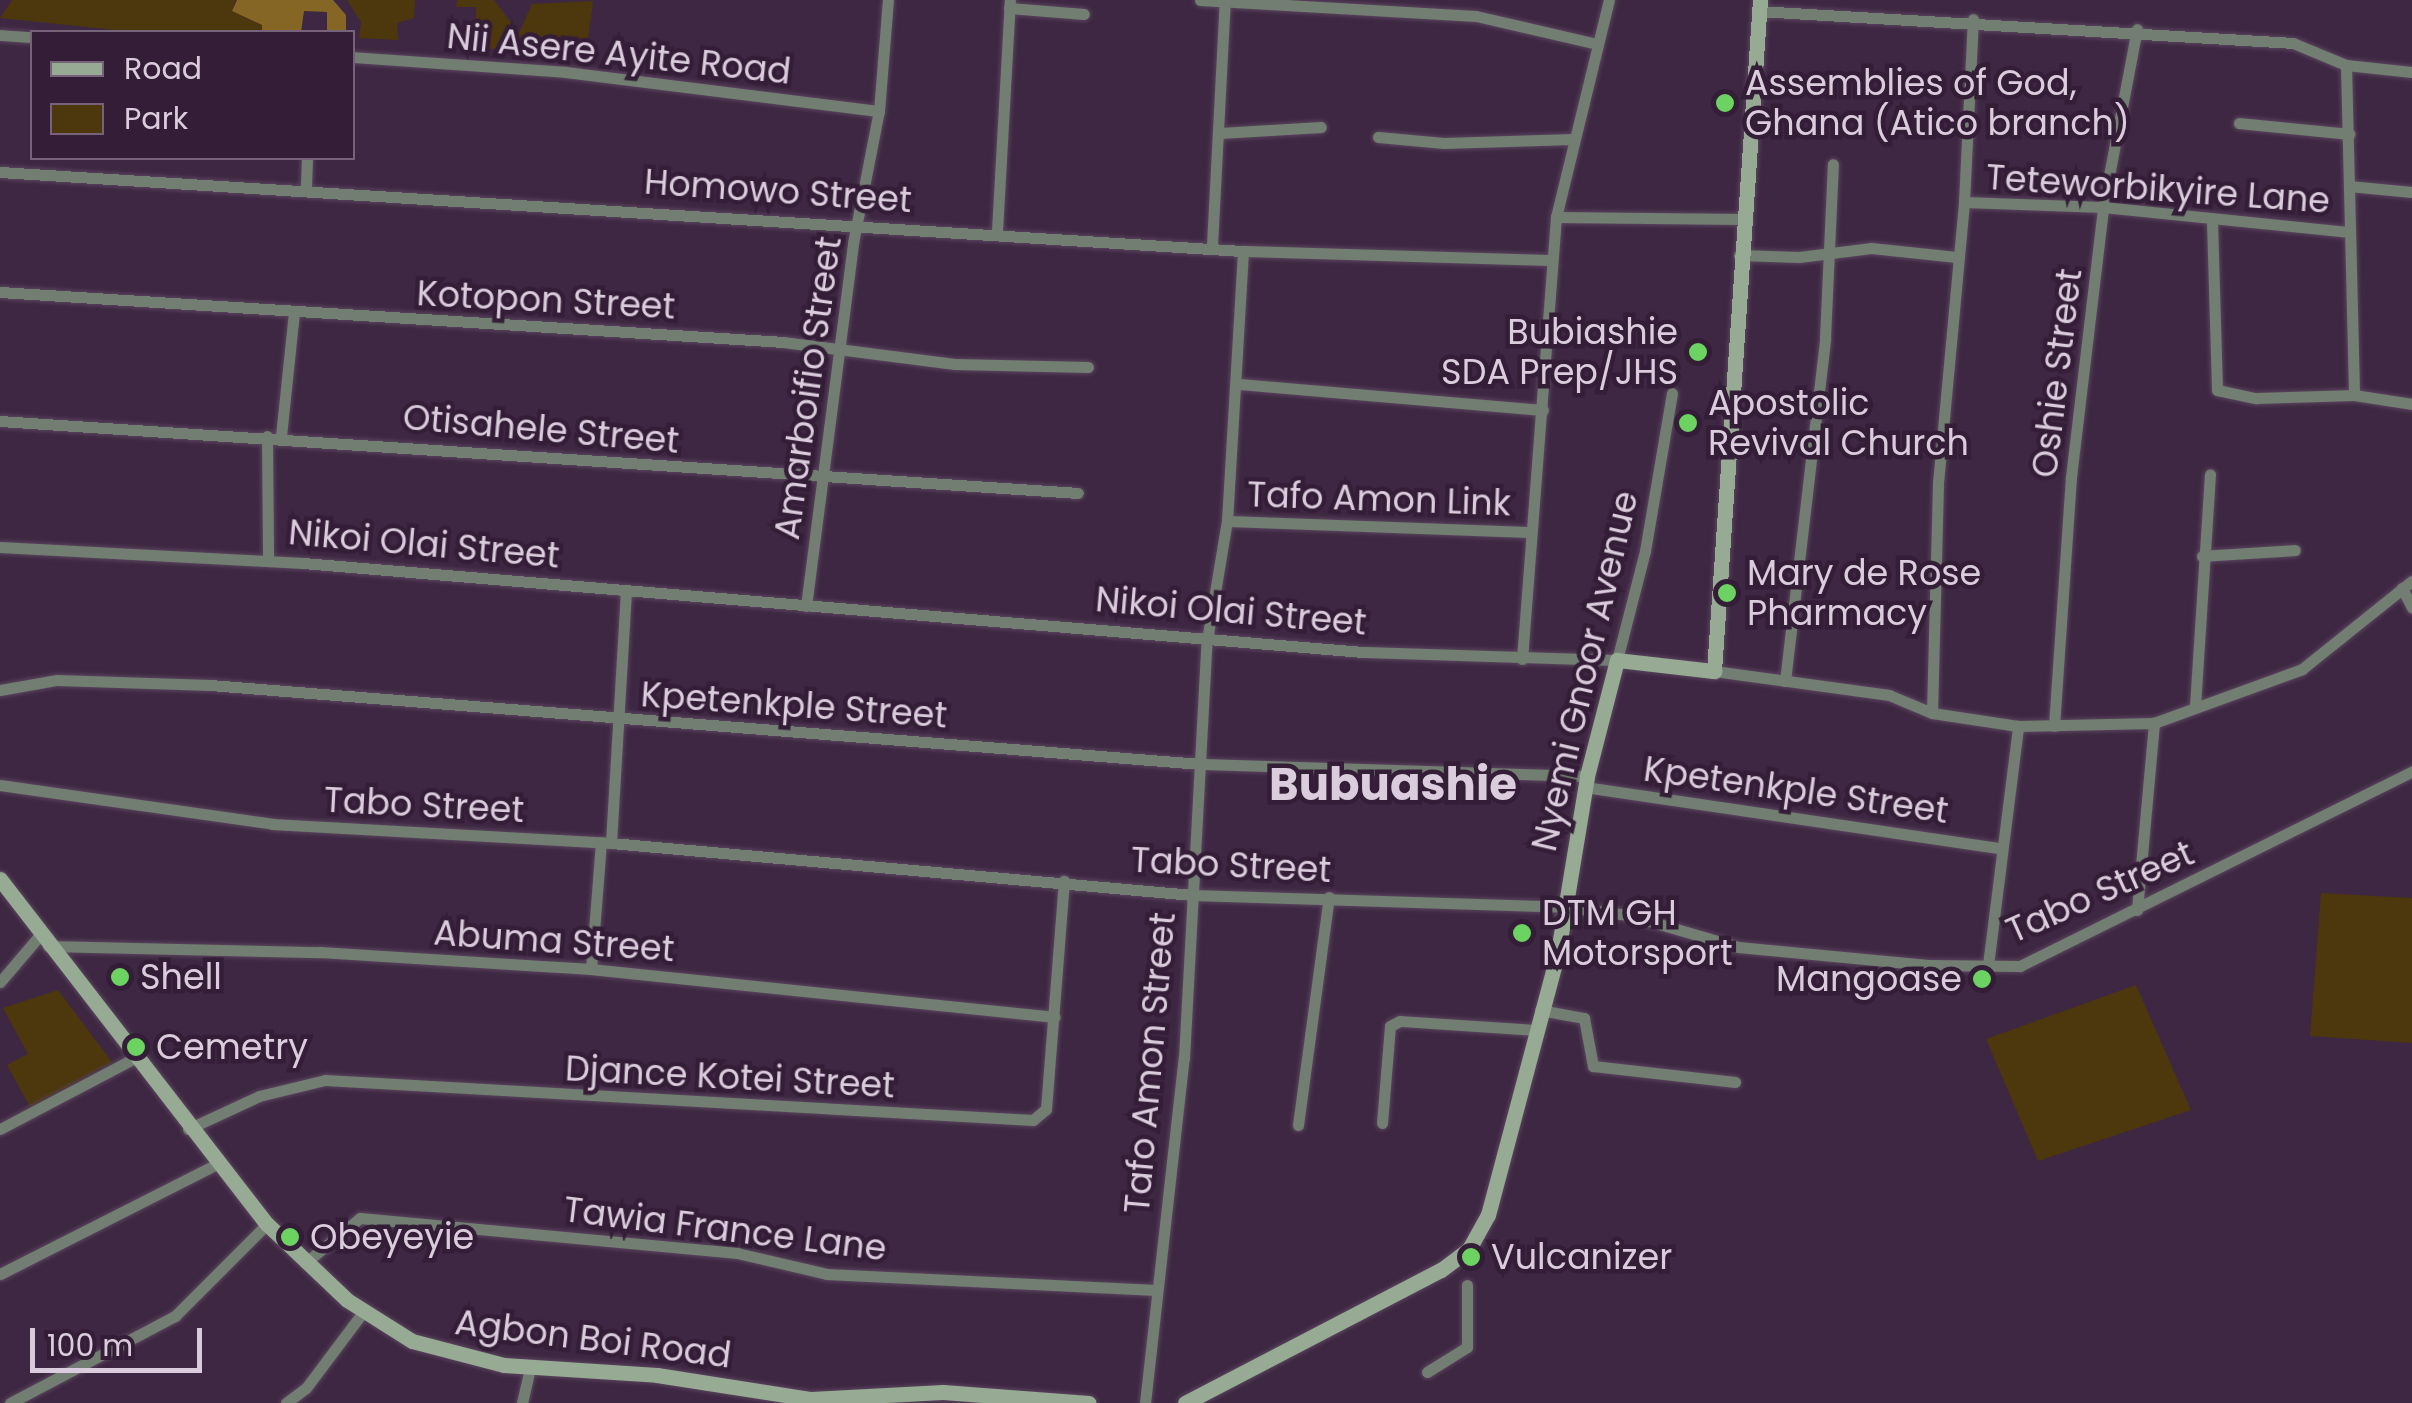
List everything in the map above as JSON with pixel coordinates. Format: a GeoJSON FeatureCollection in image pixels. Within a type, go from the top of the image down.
{"type":"FeatureCollection","features":[{"type":"Feature","properties":{"kind":"street","name":"Amarboifio Street"},"geometry":{"type":"LineString","coordinates":[[806,606],[838,352],[879,111],[888,0]]}},
{"type":"Feature","properties":{"kind":"street"},"geometry":{"type":"LineString","coordinates":[[1200,0],[1361,6],[1476,16],[1593,43]]}},
{"type":"Feature","properties":{"kind":"street"},"geometry":{"type":"LineString","coordinates":[[1522,659],[1556,217],[1593,43],[1609,0]]}},
{"type":"Feature","properties":{"kind":"street"},"geometry":{"type":"LineString","coordinates":[[1212,245],[1225,1]]}},
{"type":"Feature","properties":{"kind":"street"},"geometry":{"type":"LineString","coordinates":[[997,231],[1009,4],[1084,14]]}},
{"type":"Feature","properties":{"kind":"street"},"geometry":{"type":"LineString","coordinates":[[1714,671],[1741,219],[1759,6],[2137,29],[2293,43],[2346,65],[2412,72]]}},
{"type":"Feature","properties":{"kind":"street"},"geometry":{"type":"LineString","coordinates":[[1932,713],[1938,483],[1964,202],[1973,19]]}},
{"type":"Feature","properties":{"kind":"street","name":"Oshie Street"},"geometry":{"type":"LineString","coordinates":[[2054,726],[2071,478],[2103,207],[2137,29]]}},
{"type":"Feature","properties":{"kind":"street"},"geometry":{"type":"LineString","coordinates":[[0,35],[30,37]]}},
{"type":"Feature","properties":{"kind":"street","name":"Nii Asere Ayite Road"},"geometry":{"type":"LineString","coordinates":[[355,56],[565,72],[879,111]]}},
{"type":"Feature","properties":{"kind":"street"},"geometry":{"type":"LineString","coordinates":[[2346,65],[2354,395]]}},
{"type":"Feature","properties":{"kind":"street"},"geometry":{"type":"LineString","coordinates":[[2239,123],[2350,134]]}},
{"type":"Feature","properties":{"kind":"street"},"geometry":{"type":"LineString","coordinates":[[1220,132],[1321,127]]}},
{"type":"Feature","properties":{"kind":"street"},"geometry":{"type":"LineString","coordinates":[[1378,137],[1444,144],[1573,140]]}},
{"type":"Feature","properties":{"kind":"street"},"geometry":{"type":"LineString","coordinates":[[306,186],[307,160]]}},
{"type":"Feature","properties":{"kind":"street"},"geometry":{"type":"LineString","coordinates":[[1785,681],[1826,338],[1833,164]]}},
{"type":"Feature","properties":{"kind":"street","name":"Homowo Street"},"geometry":{"type":"LineString","coordinates":[[0,172],[306,186],[1243,250],[1552,260]]}},
{"type":"Feature","properties":{"kind":"street"},"geometry":{"type":"LineString","coordinates":[[2350,186],[2412,192]]}},
{"type":"Feature","properties":{"kind":"street","name":"Teteworbikyire Lane"},"geometry":{"type":"LineString","coordinates":[[1964,202],[2103,207],[2348,232]]}},
{"type":"Feature","properties":{"kind":"street"},"geometry":{"type":"LineString","coordinates":[[1556,217],[1741,219]]}},
{"type":"Feature","properties":{"kind":"street"},"geometry":{"type":"LineString","coordinates":[[2212,221],[2217,390],[2256,398],[2354,395],[2412,404]]}},
{"type":"Feature","properties":{"kind":"street"},"geometry":{"type":"LineString","coordinates":[[1739,255],[1871,248],[1957,257]]}},
{"type":"Feature","properties":{"kind":"street","name":"Tafo Amon Street"},"geometry":{"type":"LineString","coordinates":[[1145,1403],[1184,1058],[1207,640],[1227,522],[1239,384],[1243,250]]}},
{"type":"Feature","properties":{"kind":"street","name":"Kotopon Street"},"geometry":{"type":"LineString","coordinates":[[0,292],[767,341],[955,364],[1088,367]]}},
{"type":"Feature","properties":{"kind":"street"},"geometry":{"type":"LineString","coordinates":[[282,436],[294,312]]}},
{"type":"Feature","properties":{"kind":"street"},"geometry":{"type":"LineString","coordinates":[[1239,384],[1543,410]]}},
{"type":"Feature","properties":{"kind":"street","name":"Nyemi Gnoor Avenue"},"geometry":{"type":"LineString","coordinates":[[1185,1403],[1441,1270],[1469,1249],[1488,1215],[1565,907],[1586,782],[1645,551],[1672,393]]}},
{"type":"Feature","properties":{"kind":"street","name":"Otisahele Street"},"geometry":{"type":"LineString","coordinates":[[0,421],[282,436],[821,479],[1078,493]]}},
{"type":"Feature","properties":{"kind":"street"},"geometry":{"type":"LineString","coordinates":[[267,436],[268,561]]}},
{"type":"Feature","properties":{"kind":"street"},"geometry":{"type":"LineString","coordinates":[[2195,706],[2210,474]]}},
{"type":"Feature","properties":{"kind":"street","name":"Tafo Amon Link"},"geometry":{"type":"LineString","coordinates":[[1227,522],[1530,532]]}},
{"type":"Feature","properties":{"kind":"street","name":"Nikoi Olai Street"},"geometry":{"type":"LineString","coordinates":[[0,547],[268,561],[1207,640],[1522,659],[1617,660],[1889,695],[1932,713],[2018,726],[2154,723],[2195,706],[2237,698],[2302,668],[2407,584]]}},
{"type":"Feature","properties":{"kind":"street"},"geometry":{"type":"LineString","coordinates":[[2202,556],[2295,550]]}},
{"type":"Feature","properties":{"kind":"street"},"geometry":{"type":"LineString","coordinates":[[2407,584],[2412,608]]}},
{"type":"Feature","properties":{"kind":"street"},"geometry":{"type":"LineString","coordinates":[[591,969],[606,842],[626,591]]}},
{"type":"Feature","properties":{"kind":"street","name":"Kpetenkple Street"},"geometry":{"type":"LineString","coordinates":[[0,690],[57,680],[210,685],[1201,764],[1586,782],[2000,848]]}},
{"type":"Feature","properties":{"kind":"street"},"geometry":{"type":"LineString","coordinates":[[2137,910],[2154,723]]}},
{"type":"Feature","properties":{"kind":"street"},"geometry":{"type":"LineString","coordinates":[[1988,965],[2018,726]]}},
{"type":"Feature","properties":{"kind":"street","name":"Tabo Street"},"geometry":{"type":"LineString","coordinates":[[0,785],[273,824],[606,842],[1193,895],[1565,907],[1628,915],[1738,947],[2020,966],[2412,770]]}},
{"type":"Feature","properties":{"kind":"street","name":"Agbon Boi Road"},"geometry":{"type":"LineString","coordinates":[[0,879],[133,1060],[267,1224],[305,1263],[363,1312],[432,1348],[530,1366],[640,1374],[840,1401],[943,1392],[1088,1403]]}},
{"type":"Feature","properties":{"kind":"street","name":"Djance Kotei Street"},"geometry":{"type":"LineString","coordinates":[[188,1129],[259,1096],[324,1080],[1027,1121],[1046,1109],[1064,882]]}},
{"type":"Feature","properties":{"kind":"street"},"geometry":{"type":"LineString","coordinates":[[1298,1125],[1329,897]]}},
{"type":"Feature","properties":{"kind":"street"},"geometry":{"type":"LineString","coordinates":[[0,982],[44,940]]}},
{"type":"Feature","properties":{"kind":"street","name":"Abuma Street"},"geometry":{"type":"LineString","coordinates":[[44,940],[591,969],[1055,1017]]}},
{"type":"Feature","properties":{"kind":"street"},"geometry":{"type":"LineString","coordinates":[[1540,1010],[1584,1018],[1593,1066],[1735,1082]]}},
{"type":"Feature","properties":{"kind":"street"},"geometry":{"type":"LineString","coordinates":[[1382,1123],[1390,1026],[1400,1021],[1535,1030]]}},
{"type":"Feature","properties":{"kind":"street"},"geometry":{"type":"LineString","coordinates":[[0,1128],[133,1060]]}},
{"type":"Feature","properties":{"kind":"street"},"geometry":{"type":"LineString","coordinates":[[0,1274],[216,1164]]}},
{"type":"Feature","properties":{"kind":"street","name":"Tawia France Lane"},"geometry":{"type":"LineString","coordinates":[[305,1263],[353,1220],[378,1219],[737,1253],[826,1274],[1156,1290]]}},
{"type":"Feature","properties":{"kind":"street"},"geometry":{"type":"LineString","coordinates":[[10,1403],[175,1316],[267,1224]]}},
{"type":"Feature","properties":{"kind":"street"},"geometry":{"type":"LineString","coordinates":[[1427,1372],[1467,1348],[1467,1286]]}},
{"type":"Feature","properties":{"kind":"street"},"geometry":{"type":"LineString","coordinates":[[286,1403],[315,1378],[363,1312]]}},
{"type":"Feature","properties":{"kind":"street"},"geometry":{"type":"LineString","coordinates":[[522,1403],[530,1366]]}},
{"type":"Feature","properties":{"kind":"green space"},"geometry":{"type":"Polygon","coordinates":[[[12,0],[236,0],[232,11],[263,26],[262,30],[116,30],[0,18],[12,0]]]}},
{"type":"Feature","properties":{"kind":"green space"},"geometry":{"type":"Polygon","coordinates":[[[347,0],[415,0],[414,18],[397,23],[398,40],[359,38],[361,22],[347,0]]]}},
{"type":"Feature","properties":{"kind":"green space"},"geometry":{"type":"Polygon","coordinates":[[[457,0],[494,0],[519,33],[532,4],[593,1],[586,54],[464,47],[475,31],[476,7],[456,7],[457,0]]]}},
{"type":"Feature","properties":{"kind":"green space"},"geometry":{"type":"Polygon","coordinates":[[[2321,893],[2412,898],[2412,1043],[2310,1036],[2321,893]]]}},
{"type":"Feature","properties":{"kind":"green space"},"geometry":{"type":"Polygon","coordinates":[[[2136,985],[2191,1110],[2038,1161],[1986,1039],[2136,985]]]}},
{"type":"Feature","properties":{"kind":"green space"},"geometry":{"type":"Polygon","coordinates":[[[58,990],[112,1062],[30,1107],[7,1065],[28,1054],[3,1008],[58,990]]]}},
{"type":"Feature","properties":{"kind":"shaded area"},"geometry":{"type":"Polygon","coordinates":[[[237,0],[333,0],[346,15],[346,30],[327,30],[327,12],[304,11],[301,30],[262,30],[262,25],[232,11],[237,0]]]}},
{"type":"Feature","properties":{"kind":"place","name":"Assemblies of God, Ghana (Atico branch)"},"geometry":{"type":"Point","coordinates":[1725,103]}},
{"type":"Feature","properties":{"kind":"place","name":"Bubiashie SDA Prep/JHS"},"geometry":{"type":"Point","coordinates":[1698,352]}},
{"type":"Feature","properties":{"kind":"place","name":"Apostolic Revival Church"},"geometry":{"type":"Point","coordinates":[1688,423]}},
{"type":"Feature","properties":{"kind":"place","name":"Mary de Rose Pharmacy"},"geometry":{"type":"Point","coordinates":[1727,593]}},
{"type":"Feature","properties":{"kind":"place","name":"DTM GH Motorsport"},"geometry":{"type":"Point","coordinates":[1522,933]}},
{"type":"Feature","properties":{"kind":"place","name":"Shell"},"geometry":{"type":"Point","coordinates":[120,977]}},
{"type":"Feature","properties":{"kind":"place","name":"Mangoase"},"geometry":{"type":"Point","coordinates":[1982,979]}},
{"type":"Feature","properties":{"kind":"place","name":"Cemetry"},"geometry":{"type":"Point","coordinates":[136,1047]}},
{"type":"Feature","properties":{"kind":"place","name":"Obeyeyie"},"geometry":{"type":"Point","coordinates":[290,1237]}},
{"type":"Feature","properties":{"kind":"place","name":"Vulcanizer"},"geometry":{"type":"Point","coordinates":[1471,1257]}},
{"type":"Feature","properties":{"kind":"district","name":"Bubuashie"},"geometry":{"type":"Point","coordinates":[1393,785]}}]}
